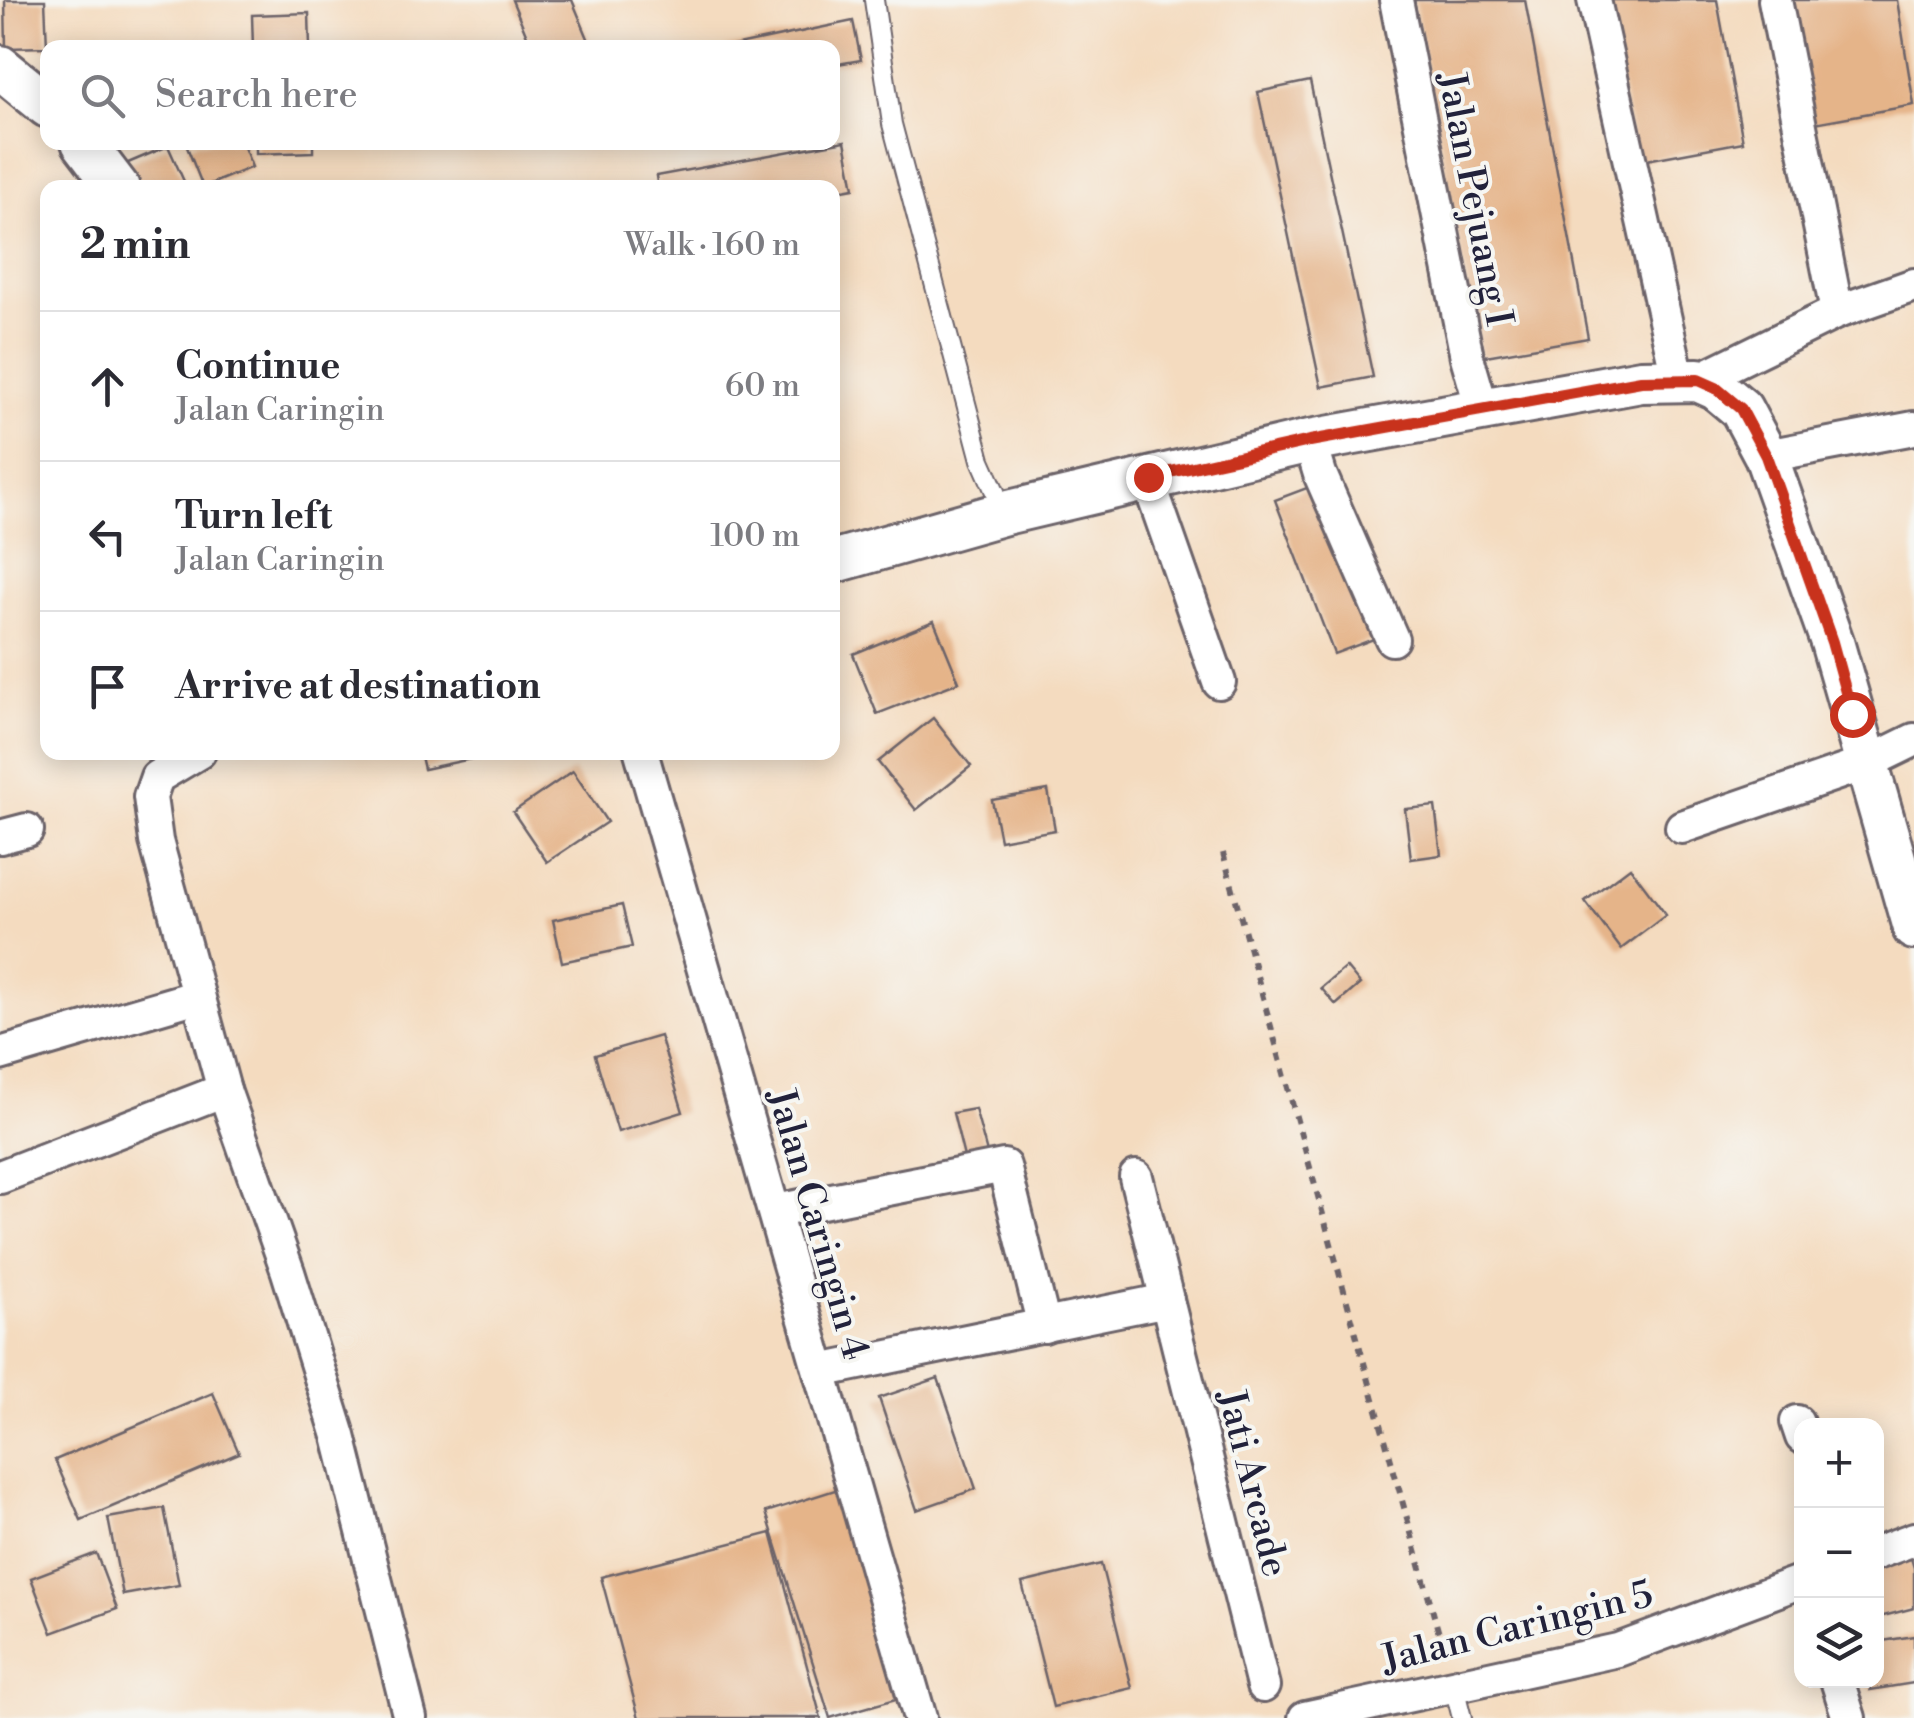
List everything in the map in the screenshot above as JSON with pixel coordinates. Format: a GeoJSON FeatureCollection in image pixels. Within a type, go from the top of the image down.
{"type":"FeatureCollection","features":[{"type":"Feature","properties":{"kind":"street","name":"Jalan Pejuang I"},"geometry":{"type":"LineString","coordinates":[[1396,0],[1466,357],[1483,412]]}},
{"type":"Feature","properties":{"kind":"street"},"geometry":{"type":"LineString","coordinates":[[1594,0],[1688,379]]}},
{"type":"Feature","properties":{"kind":"street"},"geometry":{"type":"LineString","coordinates":[[1776,0],[1837,312]]}},
{"type":"Feature","properties":{"kind":"street"},"geometry":{"type":"LineString","coordinates":[[0,67],[40,100]]}},
{"type":"Feature","properties":{"kind":"street"},"geometry":{"type":"LineString","coordinates":[[90,150],[112,180]]}},
{"type":"Feature","properties":{"kind":"street"},"geometry":{"type":"LineString","coordinates":[[1688,379],[1837,312],[1914,285]]}},
{"type":"Feature","properties":{"kind":"street"},"geometry":{"type":"LineString","coordinates":[[840,560],[1148,477],[1310,441],[1641,381],[1688,379],[1716,388],[1741,409],[1766,456],[1832,642],[1914,928]]}},
{"type":"Feature","properties":{"kind":"street"},"geometry":{"type":"LineString","coordinates":[[1766,456],[1914,428]]}},
{"type":"Feature","properties":{"kind":"street"},"geometry":{"type":"LineString","coordinates":[[1310,441],[1320,474],[1392,639]]}},
{"type":"Feature","properties":{"kind":"street"},"geometry":{"type":"LineString","coordinates":[[1148,477],[1219,682]]}},
{"type":"Feature","properties":{"kind":"street"},"geometry":{"type":"LineString","coordinates":[[1682,827],[1867,763],[1914,740]]}},
{"type":"Feature","properties":{"kind":"street"},"geometry":{"type":"LineString","coordinates":[[185,760],[157,776],[150,797],[156,841],[224,1090],[288,1272],[339,1436],[410,1718]]}},
{"type":"Feature","properties":{"kind":"street","name":"Jalan Caringin 4"},"geometry":{"type":"LineString","coordinates":[[643,760],[920,1718]]}},
{"type":"Feature","properties":{"kind":"street"},"geometry":{"type":"LineString","coordinates":[[0,1054],[198,996]]}},
{"type":"Feature","properties":{"kind":"street"},"geometry":{"type":"LineString","coordinates":[[0,1177],[224,1090]]}},
{"type":"Feature","properties":{"kind":"street"},"geometry":{"type":"LineString","coordinates":[[786,1209],[1004,1166],[1044,1326]]}},
{"type":"Feature","properties":{"kind":"street","name":"Jati Arcade"},"geometry":{"type":"LineString","coordinates":[[1136,1177],[1262,1686]]}},
{"type":"Feature","properties":{"kind":"street"},"geometry":{"type":"LineString","coordinates":[[820,1371],[1168,1300]]}},
{"type":"Feature","properties":{"kind":"street"},"geometry":{"type":"LineString","coordinates":[[1884,1550],[1914,1539]]}},
{"type":"Feature","properties":{"kind":"street","name":"Jalan Caringin 5"},"geometry":{"type":"LineString","coordinates":[[1304,1718],[1618,1650],[1794,1585]]}},
{"type":"Feature","properties":{"kind":"street"},"geometry":{"type":"LineString","coordinates":[[1840,1688],[1849,1718]]}},
{"type":"Feature","properties":{"kind":"lane"},"geometry":{"type":"LineString","coordinates":[[874,0],[892,124],[981,460],[1004,514]]}},
{"type":"Feature","properties":{"kind":"lane"},"geometry":{"type":"LineString","coordinates":[[1453,1684],[1462,1718]]}},
{"type":"Feature","properties":{"kind":"path"},"geometry":{"type":"LineString","coordinates":[[1223,853],[1453,1684]]}},
{"type":"Feature","properties":{"kind":"building"},"geometry":{"type":"Polygon","coordinates":[[[5,0],[45,0],[47,40],[40,40],[40,47],[6,48],[5,0]]]}},
{"type":"Feature","properties":{"kind":"building"},"geometry":{"type":"Polygon","coordinates":[[[512,0],[572,0],[589,40],[529,40],[512,0]]]}},
{"type":"Feature","properties":{"kind":"building"},"geometry":{"type":"Polygon","coordinates":[[[1414,0],[1525,0],[1588,338],[1480,357],[1414,0]]]}},
{"type":"Feature","properties":{"kind":"building"},"geometry":{"type":"Polygon","coordinates":[[[1605,0],[1717,0],[1743,142],[1636,162],[1605,0]]]}},
{"type":"Feature","properties":{"kind":"building"},"geometry":{"type":"Polygon","coordinates":[[[1785,0],[1897,0],[1914,105],[1809,124],[1785,0]]]}},
{"type":"Feature","properties":{"kind":"building"},"geometry":{"type":"Polygon","coordinates":[[[309,13],[310,40],[253,40],[252,15],[309,13]]]}},
{"type":"Feature","properties":{"kind":"building"},"geometry":{"type":"Polygon","coordinates":[[[853,21],[861,60],[840,64],[840,40],[762,40],[853,21]]]}},
{"type":"Feature","properties":{"kind":"building"},"geometry":{"type":"Polygon","coordinates":[[[1310,81],[1373,377],[1321,387],[1258,92],[1310,81]]]}},
{"type":"Feature","properties":{"kind":"building"},"geometry":{"type":"Polygon","coordinates":[[[845,141],[854,188],[840,191],[840,180],[657,180],[656,176],[796,150],[840,150],[840,142],[845,141]]]}},
{"type":"Feature","properties":{"kind":"building"},"geometry":{"type":"Polygon","coordinates":[[[159,150],[170,150],[183,180],[127,180],[121,166],[159,150]]]}},
{"type":"Feature","properties":{"kind":"building"},"geometry":{"type":"Polygon","coordinates":[[[188,150],[245,150],[252,167],[220,180],[200,180],[188,150]]]}},
{"type":"Feature","properties":{"kind":"building"},"geometry":{"type":"Polygon","coordinates":[[[256,150],[313,150],[313,152],[256,154],[256,150]]]}},
{"type":"Feature","properties":{"kind":"building"},"geometry":{"type":"Polygon","coordinates":[[[1320,483],[1379,637],[1334,654],[1275,500],[1320,483]]]}},
{"type":"Feature","properties":{"kind":"building"},"geometry":{"type":"Polygon","coordinates":[[[934,621],[959,682],[877,714],[853,654],[934,621]]]}},
{"type":"Feature","properties":{"kind":"building"},"geometry":{"type":"Polygon","coordinates":[[[933,718],[971,766],[916,810],[878,762],[933,718]]]}},
{"type":"Feature","properties":{"kind":"building"},"geometry":{"type":"Polygon","coordinates":[[[422,760],[466,760],[424,769],[422,760]]]}},
{"type":"Feature","properties":{"kind":"building"},"geometry":{"type":"Polygon","coordinates":[[[573,771],[607,822],[547,862],[513,812],[573,771]]]}},
{"type":"Feature","properties":{"kind":"building"},"geometry":{"type":"Polygon","coordinates":[[[1048,790],[1055,830],[1000,840],[992,800],[1048,790]]]}},
{"type":"Feature","properties":{"kind":"building"},"geometry":{"type":"Polygon","coordinates":[[[1435,806],[1441,855],[1411,859],[1405,809],[1435,806]]]}},
{"type":"Feature","properties":{"kind":"building"},"geometry":{"type":"Polygon","coordinates":[[[1630,867],[1666,915],[1621,949],[1585,901],[1630,867]]]}},
{"type":"Feature","properties":{"kind":"building"},"geometry":{"type":"Polygon","coordinates":[[[622,905],[632,947],[562,962],[553,920],[622,905]]]}},
{"type":"Feature","properties":{"kind":"building"},"geometry":{"type":"Polygon","coordinates":[[[1346,967],[1360,984],[1336,1005],[1321,988],[1346,967]]]}},
{"type":"Feature","properties":{"kind":"building"},"geometry":{"type":"Polygon","coordinates":[[[660,1036],[683,1112],[618,1132],[595,1055],[660,1036]]]}},
{"type":"Feature","properties":{"kind":"building"},"geometry":{"type":"Polygon","coordinates":[[[975,1109],[989,1160],[966,1165],[953,1113],[975,1109]]]}},
{"type":"Feature","properties":{"kind":"building"},"geometry":{"type":"Polygon","coordinates":[[[938,1378],[976,1489],[917,1510],[879,1398],[938,1378]]]}},
{"type":"Feature","properties":{"kind":"building"},"geometry":{"type":"Polygon","coordinates":[[[213,1393],[239,1453],[81,1520],[55,1460],[213,1393]]]}},
{"type":"Feature","properties":{"kind":"building"},"geometry":{"type":"Polygon","coordinates":[[[838,1489],[903,1697],[830,1718],[766,1512],[838,1489]]]}},
{"type":"Feature","properties":{"kind":"building"},"geometry":{"type":"Polygon","coordinates":[[[164,1508],[179,1585],[123,1595],[108,1518],[164,1508]]]}},
{"type":"Feature","properties":{"kind":"building"},"geometry":{"type":"Polygon","coordinates":[[[771,1533],[821,1718],[639,1718],[601,1577],[771,1533]]]}},
{"type":"Feature","properties":{"kind":"building"},"geometry":{"type":"Polygon","coordinates":[[[96,1553],[117,1609],[52,1633],[31,1578],[96,1553]]]}},
{"type":"Feature","properties":{"kind":"building"},"geometry":{"type":"Polygon","coordinates":[[[1910,1555],[1914,1568],[1914,1608],[1884,1616],[1884,1563],[1910,1555]]]}},
{"type":"Feature","properties":{"kind":"building"},"geometry":{"type":"Polygon","coordinates":[[[1101,1564],[1132,1688],[1053,1707],[1022,1583],[1101,1564]]]}},
{"type":"Feature","properties":{"kind":"building"},"geometry":{"type":"Polygon","coordinates":[[[1914,1636],[1914,1683],[1884,1688],[1884,1641],[1914,1636]]]}},
{"type":"Feature","properties":{"kind":"route"},"geometry":{"type":"LineString","coordinates":[[1148,477],[1310,441],[1641,381],[1698,380],[1716,388],[1741,409],[1766,456],[1832,642],[1852,714]]}}]}
